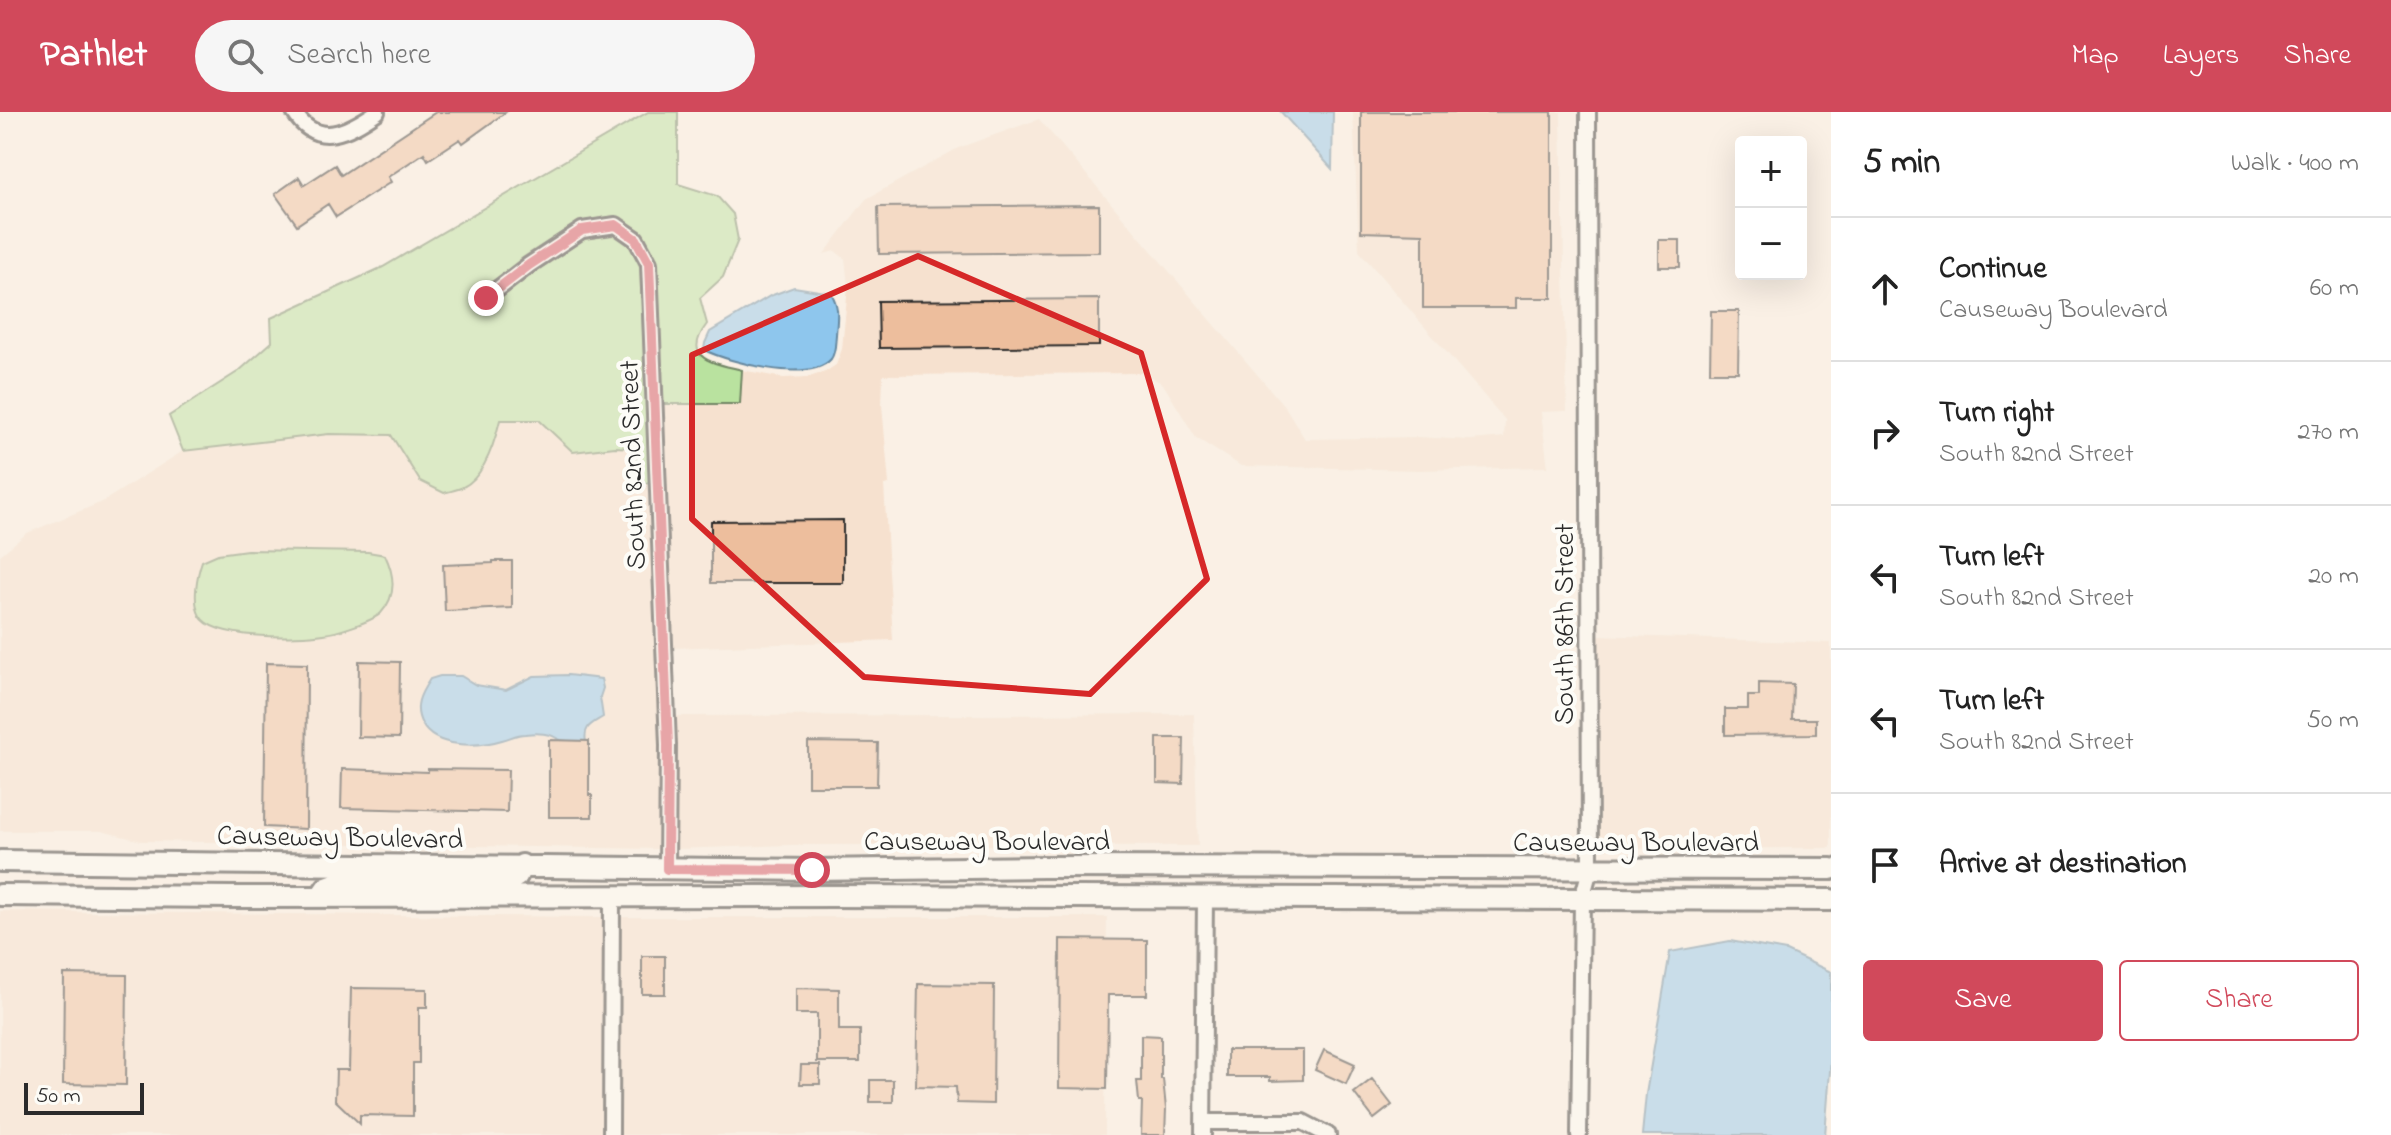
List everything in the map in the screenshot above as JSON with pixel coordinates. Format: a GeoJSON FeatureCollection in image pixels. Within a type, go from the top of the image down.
{"type":"FeatureCollection","features":[{"type":"Feature","properties":{"kind":"main road","name":"Causeway Boulevard"},"geometry":{"type":"LineString","coordinates":[[0,861],[812,870],[1044,867],[1831,869]]}},
{"type":"Feature","properties":{"kind":"main road"},"geometry":{"type":"LineString","coordinates":[[320,897],[327,887],[341,882],[510,880],[517,876],[522,865]]}},
{"type":"Feature","properties":{"kind":"main road"},"geometry":{"type":"LineString","coordinates":[[833,896],[862,887],[891,883],[1012,883],[1024,880],[1044,867]]}},
{"type":"Feature","properties":{"kind":"main road"},"geometry":{"type":"LineString","coordinates":[[1041,896],[1062,883],[1212,884],[1245,879],[1261,868]]}},
{"type":"Feature","properties":{"kind":"main road"},"geometry":{"type":"LineString","coordinates":[[612,895],[623,886],[645,883],[767,880],[812,870]]}},
{"type":"Feature","properties":{"kind":"main road","name":"Causeway Boulevard"},"geometry":{"type":"LineString","coordinates":[[0,895],[1831,900]]}},
{"type":"Feature","properties":{"kind":"street"},"geometry":{"type":"LineString","coordinates":[[294,112],[312,130],[333,134],[355,127],[377,112]]}},
{"type":"Feature","properties":{"kind":"street","name":"South 86th Street"},"geometry":{"type":"LineString","coordinates":[[1579,1135],[1582,899],[1590,869],[1588,112]]}},
{"type":"Feature","properties":{"kind":"street","name":"South 82nd Street"},"geometry":{"type":"LineString","coordinates":[[486,298],[582,230],[616,225],[636,239],[649,263],[668,745],[667,869]]}},
{"type":"Feature","properties":{"kind":"street"},"geometry":{"type":"LineString","coordinates":[[611,1135],[612,895]]}},
{"type":"Feature","properties":{"kind":"street"},"geometry":{"type":"LineString","coordinates":[[1205,897],[1203,1129],[1303,1122],[1328,1135]]}},
{"type":"Feature","properties":{"kind":"highlighted area"},"geometry":{"type":"Polygon","coordinates":[[[918,256],[1141,353],[1207,579],[1090,694],[864,677],[692,519],[692,355],[918,256]]]}},
{"type":"Feature","properties":{"kind":"shaded area"},"geometry":{"type":"Polygon","coordinates":[[[1353,112],[1561,112],[1567,411],[1541,412],[1548,467],[1420,470],[1241,466],[1196,438],[1163,384],[1144,373],[883,375],[882,405],[889,484],[884,485],[893,640],[672,648],[663,404],[739,404],[742,370],[783,378],[809,377],[836,365],[842,349],[848,287],[845,259],[835,251],[824,254],[866,199],[958,148],[1039,119],[1286,408],[1305,439],[1419,437],[1470,440],[1504,437],[1505,420],[1359,251],[1353,112]]]}},
{"type":"Feature","properties":{"kind":"shaded area"},"geometry":{"type":"Polygon","coordinates":[[[499,420],[539,420],[573,452],[635,448],[641,482],[650,484],[660,745],[659,849],[141,841],[101,831],[0,831],[0,555],[27,533],[102,502],[183,451],[329,434],[391,435],[420,481],[499,420]],[[392,570],[258,636],[324,634],[352,626],[389,601],[393,586],[392,570]],[[568,675],[534,676],[506,690],[476,685],[461,676],[436,739],[476,744],[504,740],[515,734],[546,734],[561,740],[586,741],[584,733],[588,725],[603,717],[600,697],[568,675]]]}},
{"type":"Feature","properties":{"kind":"shaded area"},"geometry":{"type":"Polygon","coordinates":[[[1598,635],[1831,643],[1831,848],[1599,849],[1598,635]]]}},
{"type":"Feature","properties":{"kind":"shaded area"},"geometry":{"type":"Polygon","coordinates":[[[1194,714],[1198,846],[793,845],[675,849],[675,716],[1194,714]]]}},
{"type":"Feature","properties":{"kind":"shaded area"},"geometry":{"type":"Polygon","coordinates":[[[0,911],[603,917],[603,1135],[0,1135],[0,911]]]}},
{"type":"Feature","properties":{"kind":"shaded area"},"geometry":{"type":"Polygon","coordinates":[[[620,917],[1107,917],[1105,1135],[619,1135],[620,917]]]}},
{"type":"Feature","properties":{"kind":"green space"},"geometry":{"type":"Polygon","coordinates":[[[648,112],[678,112],[678,184],[717,196],[733,214],[738,240],[723,277],[700,298],[707,324],[697,345],[704,358],[742,370],[740,404],[663,404],[657,262],[641,231],[615,216],[578,222],[524,257],[474,296],[484,311],[584,239],[614,235],[630,246],[640,266],[650,484],[641,482],[634,448],[573,452],[539,420],[500,420],[492,448],[477,475],[463,487],[444,493],[420,481],[391,435],[329,434],[183,451],[169,416],[239,371],[272,342],[271,318],[383,267],[648,112]]]}},
{"type":"Feature","properties":{"kind":"green space"},"geometry":{"type":"Polygon","coordinates":[[[247,550],[385,555],[392,577],[390,599],[377,616],[330,633],[257,636],[221,630],[200,616],[196,603],[202,561],[218,554],[247,550]]]}},
{"type":"Feature","properties":{"kind":"water"},"geometry":{"type":"Polygon","coordinates":[[[1281,112],[1333,112],[1332,169],[1281,112]]]}},
{"type":"Feature","properties":{"kind":"water"},"geometry":{"type":"Polygon","coordinates":[[[794,287],[831,293],[834,298],[837,318],[831,359],[805,370],[788,370],[749,365],[704,350],[710,332],[770,296],[794,287]]]}},
{"type":"Feature","properties":{"kind":"water"},"geometry":{"type":"Polygon","coordinates":[[[568,675],[601,679],[603,717],[587,729],[586,742],[564,741],[535,733],[482,744],[458,744],[428,732],[419,718],[418,706],[423,690],[430,679],[440,676],[461,676],[476,685],[506,690],[534,676],[568,675]]]}},
{"type":"Feature","properties":{"kind":"water"},"geometry":{"type":"Polygon","coordinates":[[[1730,941],[1786,951],[1831,972],[1831,1058],[1825,1135],[1642,1135],[1670,952],[1730,941]]]}},
{"type":"Feature","properties":{"kind":"building"},"geometry":{"type":"Polygon","coordinates":[[[436,112],[506,112],[463,143],[460,139],[428,160],[424,153],[388,177],[391,182],[336,217],[328,204],[297,225],[275,194],[299,177],[304,185],[335,165],[341,175],[436,112]]]}},
{"type":"Feature","properties":{"kind":"building"},"geometry":{"type":"Polygon","coordinates":[[[1361,112],[1552,112],[1552,298],[1516,298],[1516,308],[1423,308],[1423,234],[1361,232],[1361,112]]]}},
{"type":"Feature","properties":{"kind":"building"},"geometry":{"type":"Polygon","coordinates":[[[1099,205],[1099,252],[879,254],[878,207],[1099,205]]]}},
{"type":"Feature","properties":{"kind":"building"},"geometry":{"type":"Polygon","coordinates":[[[1659,240],[1680,240],[1680,267],[1659,267],[1659,240]]]}},
{"type":"Feature","properties":{"kind":"building"},"geometry":{"type":"Polygon","coordinates":[[[1099,299],[1099,346],[879,348],[878,301],[1099,299]]]}},
{"type":"Feature","properties":{"kind":"building"},"geometry":{"type":"Polygon","coordinates":[[[1711,311],[1739,311],[1738,372],[1710,372],[1711,311]]]}},
{"type":"Feature","properties":{"kind":"building"},"geometry":{"type":"Polygon","coordinates":[[[843,520],[843,583],[711,583],[711,521],[843,520]]]}},
{"type":"Feature","properties":{"kind":"building"},"geometry":{"type":"Polygon","coordinates":[[[512,561],[512,608],[445,611],[443,565],[512,561]]]}},
{"type":"Feature","properties":{"kind":"building"},"geometry":{"type":"Polygon","coordinates":[[[359,661],[400,662],[399,738],[358,737],[359,661]]]}},
{"type":"Feature","properties":{"kind":"building"},"geometry":{"type":"Polygon","coordinates":[[[266,663],[307,664],[306,829],[264,827],[266,663]]]}},
{"type":"Feature","properties":{"kind":"building"},"geometry":{"type":"Polygon","coordinates":[[[1759,683],[1793,684],[1792,719],[1816,719],[1816,734],[1725,735],[1725,709],[1748,709],[1748,696],[1759,696],[1759,683]]]}},
{"type":"Feature","properties":{"kind":"building"},"geometry":{"type":"Polygon","coordinates":[[[1157,738],[1184,738],[1183,784],[1157,783],[1157,738]]]}},
{"type":"Feature","properties":{"kind":"building"},"geometry":{"type":"Polygon","coordinates":[[[549,740],[589,741],[592,817],[549,817],[549,740]]]}},
{"type":"Feature","properties":{"kind":"building"},"geometry":{"type":"Polygon","coordinates":[[[808,742],[878,743],[877,786],[808,786],[808,742]]]}},
{"type":"Feature","properties":{"kind":"building"},"geometry":{"type":"Polygon","coordinates":[[[342,769],[428,772],[428,769],[508,770],[507,812],[341,808],[342,769]]]}},
{"type":"Feature","properties":{"kind":"building"},"geometry":{"type":"Polygon","coordinates":[[[1060,939],[1147,940],[1147,995],[1108,995],[1107,1089],[1059,1088],[1060,939]]]}},
{"type":"Feature","properties":{"kind":"building"},"geometry":{"type":"Polygon","coordinates":[[[642,956],[665,956],[665,994],[642,994],[642,956]]]}},
{"type":"Feature","properties":{"kind":"building"},"geometry":{"type":"Polygon","coordinates":[[[64,974],[127,975],[126,1085],[63,1084],[64,974]]]}},
{"type":"Feature","properties":{"kind":"building"},"geometry":{"type":"Polygon","coordinates":[[[918,984],[994,985],[993,1104],[957,1103],[956,1087],[916,1086],[918,984]]]}},
{"type":"Feature","properties":{"kind":"building"},"geometry":{"type":"Polygon","coordinates":[[[351,988],[427,989],[427,1007],[419,1007],[419,1063],[413,1063],[413,1116],[360,1115],[360,1124],[335,1100],[336,1070],[349,1070],[351,988]]]}},
{"type":"Feature","properties":{"kind":"building"},"geometry":{"type":"Polygon","coordinates":[[[796,988],[839,989],[839,1030],[860,1030],[860,1062],[817,1062],[817,1014],[796,1014],[796,988]]]}},
{"type":"Feature","properties":{"kind":"building"},"geometry":{"type":"Polygon","coordinates":[[[1141,1035],[1161,1036],[1165,1135],[1141,1135],[1142,1101],[1139,1101],[1137,1081],[1141,1081],[1141,1035]]]}},
{"type":"Feature","properties":{"kind":"building"},"geometry":{"type":"Polygon","coordinates":[[[1227,1050],[1303,1050],[1303,1080],[1227,1077],[1227,1050]]]}},
{"type":"Feature","properties":{"kind":"building"},"geometry":{"type":"Polygon","coordinates":[[[1324,1050],[1355,1064],[1346,1084],[1315,1070],[1324,1050]]]}},
{"type":"Feature","properties":{"kind":"building"},"geometry":{"type":"Polygon","coordinates":[[[801,1065],[820,1065],[820,1084],[800,1084],[801,1065]]]}},
{"type":"Feature","properties":{"kind":"building"},"geometry":{"type":"Polygon","coordinates":[[[1372,1079],[1392,1105],[1374,1119],[1354,1093],[1372,1079]]]}},
{"type":"Feature","properties":{"kind":"building"},"geometry":{"type":"Polygon","coordinates":[[[870,1080],[893,1080],[893,1102],[870,1102],[870,1080]]]}},
{"type":"Feature","properties":{"kind":"route"},"geometry":{"type":"LineString","coordinates":[[486,298],[582,230],[616,225],[636,239],[649,263],[668,745],[667,869],[812,870]]}}]}
